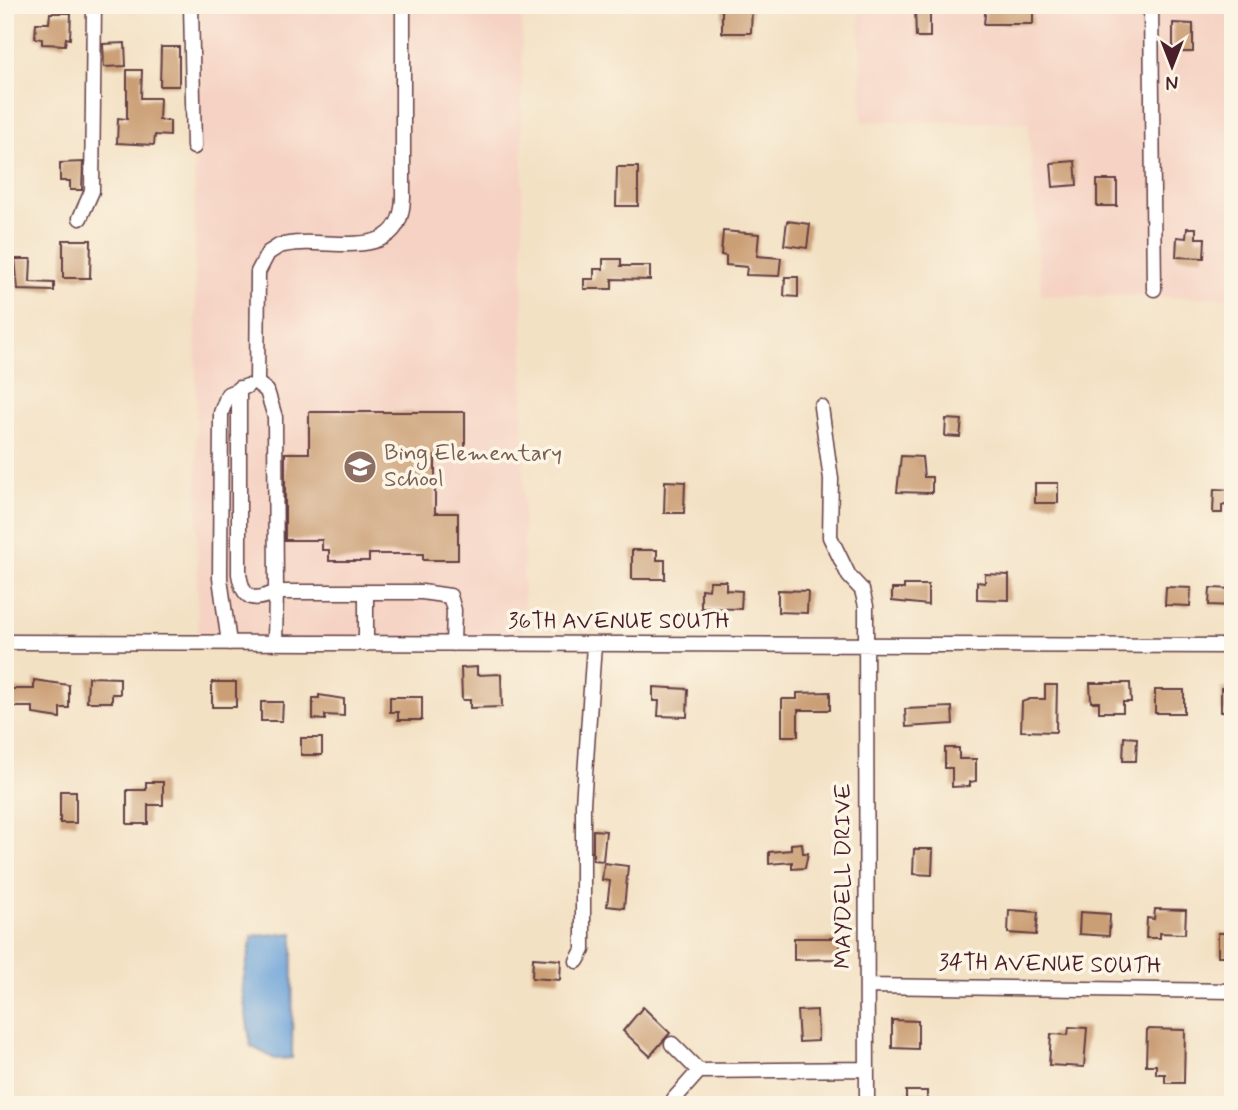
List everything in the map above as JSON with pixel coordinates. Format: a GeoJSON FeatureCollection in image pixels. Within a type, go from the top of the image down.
{"type":"FeatureCollection","features":[{"type":"Feature","properties":{"kind":"street"},"geometry":{"type":"LineString","coordinates":[[80,218],[92,191],[94,5]]}},
{"type":"Feature","properties":{"kind":"street"},"geometry":{"type":"LineString","coordinates":[[191,5],[194,147]]}},
{"type":"Feature","properties":{"kind":"street"},"geometry":{"type":"LineString","coordinates":[[257,383],[258,272],[268,253],[289,243],[376,242],[393,232],[400,222],[403,198],[403,5]]}},
{"type":"Feature","properties":{"kind":"street"},"geometry":{"type":"LineString","coordinates":[[1152,5],[1154,289]]}},
{"type":"Feature","properties":{"kind":"street"},"geometry":{"type":"LineString","coordinates":[[229,643],[220,578],[222,404],[228,394],[257,383]]}},
{"type":"Feature","properties":{"kind":"street"},"geometry":{"type":"LineString","coordinates":[[257,383],[267,391],[275,417],[275,643]]}},
{"type":"Feature","properties":{"kind":"street"},"geometry":{"type":"LineString","coordinates":[[239,388],[239,574],[242,591],[247,596],[257,598],[276,592],[450,596],[454,610],[453,644]]}},
{"type":"Feature","properties":{"kind":"street","name":"MAYDELL DRIVE"},"geometry":{"type":"LineString","coordinates":[[821,407],[831,479],[830,537],[849,576],[862,590],[866,606],[867,1105]]}},
{"type":"Feature","properties":{"kind":"street"},"geometry":{"type":"LineString","coordinates":[[366,592],[366,644]]}},
{"type":"Feature","properties":{"kind":"street","name":"36TH AVENUE SOUTH"},"geometry":{"type":"LineString","coordinates":[[5,642],[1233,646]]}},
{"type":"Feature","properties":{"kind":"street"},"geometry":{"type":"LineString","coordinates":[[577,961],[583,950],[585,921],[581,875],[583,804],[594,645]]}},
{"type":"Feature","properties":{"kind":"street","name":"34TH AVENUE SOUTH"},"geometry":{"type":"LineString","coordinates":[[867,986],[1233,990]]}},
{"type":"Feature","properties":{"kind":"street"},"geometry":{"type":"LineString","coordinates":[[672,1044],[699,1071],[867,1069]]}},
{"type":"Feature","properties":{"kind":"street"},"geometry":{"type":"LineString","coordinates":[[674,1099],[699,1071]]}},
{"type":"Feature","properties":{"kind":"shaded area","name":"Bing Elementary School"},"geometry":{"type":"Polygon","coordinates":[[[193,5],[522,5],[524,645],[198,644],[193,5]]]}},
{"type":"Feature","properties":{"kind":"shaded area"},"geometry":{"type":"Polygon","coordinates":[[[859,5],[1233,5],[1233,298],[1041,295],[1028,123],[862,122],[859,5]]]}},
{"type":"Feature","properties":{"kind":"water"},"geometry":{"type":"Polygon","coordinates":[[[293,933],[292,1058],[275,1059],[251,1046],[242,988],[252,936],[293,933]]]}},
{"type":"Feature","properties":{"kind":"building"},"geometry":{"type":"Polygon","coordinates":[[[722,5],[752,6],[751,33],[722,33],[722,5]]]}},
{"type":"Feature","properties":{"kind":"building"},"geometry":{"type":"Polygon","coordinates":[[[986,5],[1033,5],[1033,24],[984,24],[986,5]]]}},
{"type":"Feature","properties":{"kind":"building"},"geometry":{"type":"Polygon","coordinates":[[[930,9],[930,37],[916,37],[915,10],[930,9]]]}},
{"type":"Feature","properties":{"kind":"building"},"geometry":{"type":"Polygon","coordinates":[[[50,13],[71,13],[70,39],[66,38],[65,45],[42,44],[42,39],[35,38],[36,23],[49,23],[50,13]]]}},
{"type":"Feature","properties":{"kind":"building"},"geometry":{"type":"Polygon","coordinates":[[[1173,23],[1193,24],[1193,52],[1173,52],[1173,23]]]}},
{"type":"Feature","properties":{"kind":"building"},"geometry":{"type":"Polygon","coordinates":[[[125,43],[126,66],[104,67],[103,44],[125,43]]]}},
{"type":"Feature","properties":{"kind":"building"},"geometry":{"type":"Polygon","coordinates":[[[161,47],[179,47],[179,86],[160,86],[161,47]]]}},
{"type":"Feature","properties":{"kind":"building"},"geometry":{"type":"Polygon","coordinates":[[[127,70],[142,70],[141,98],[160,98],[159,120],[170,121],[170,136],[155,135],[154,145],[117,143],[118,118],[127,119],[127,70]]]}},
{"type":"Feature","properties":{"kind":"building"},"geometry":{"type":"Polygon","coordinates":[[[1075,161],[1077,185],[1053,187],[1051,163],[1075,161]]]}},
{"type":"Feature","properties":{"kind":"building"},"geometry":{"type":"Polygon","coordinates":[[[83,162],[82,190],[70,190],[70,181],[60,181],[60,163],[83,162]]]}},
{"type":"Feature","properties":{"kind":"building"},"geometry":{"type":"Polygon","coordinates":[[[617,167],[638,167],[638,206],[616,206],[617,167]]]}},
{"type":"Feature","properties":{"kind":"building"},"geometry":{"type":"Polygon","coordinates":[[[1097,180],[1117,180],[1117,206],[1097,206],[1097,180]]]}},
{"type":"Feature","properties":{"kind":"building"},"geometry":{"type":"Polygon","coordinates":[[[787,221],[810,224],[807,248],[784,245],[787,221]]]}},
{"type":"Feature","properties":{"kind":"building"},"geometry":{"type":"Polygon","coordinates":[[[1187,228],[1196,228],[1196,238],[1205,238],[1204,258],[1176,257],[1177,237],[1186,238],[1187,228]]]}},
{"type":"Feature","properties":{"kind":"building"},"geometry":{"type":"Polygon","coordinates":[[[723,231],[759,234],[757,256],[781,258],[779,276],[746,275],[747,267],[726,265],[726,256],[721,255],[723,231]]]}},
{"type":"Feature","properties":{"kind":"building"},"geometry":{"type":"Polygon","coordinates":[[[63,240],[91,240],[90,278],[63,278],[63,240]]]}},
{"type":"Feature","properties":{"kind":"building"},"geometry":{"type":"Polygon","coordinates":[[[15,259],[31,259],[30,282],[54,283],[54,291],[18,290],[15,259]]]}},
{"type":"Feature","properties":{"kind":"building"},"geometry":{"type":"Polygon","coordinates":[[[603,259],[621,259],[621,266],[650,266],[650,280],[612,279],[612,289],[584,289],[584,279],[594,279],[594,269],[603,269],[603,259]]]}},
{"type":"Feature","properties":{"kind":"building"},"geometry":{"type":"Polygon","coordinates":[[[785,277],[798,277],[798,297],[784,296],[785,277]]]}},
{"type":"Feature","properties":{"kind":"building","name":"Bing Elementary School"},"geometry":{"type":"Polygon","coordinates":[[[309,412],[465,412],[465,456],[435,456],[435,513],[458,513],[458,560],[423,560],[423,554],[369,554],[369,561],[329,561],[329,550],[322,550],[322,540],[285,540],[285,453],[309,453],[309,412]]]}},
{"type":"Feature","properties":{"kind":"building"},"geometry":{"type":"Polygon","coordinates":[[[946,419],[962,420],[960,437],[945,436],[946,419]]]}},
{"type":"Feature","properties":{"kind":"building"},"geometry":{"type":"Polygon","coordinates":[[[901,456],[922,457],[924,477],[932,477],[932,493],[897,492],[901,456]]]}},
{"type":"Feature","properties":{"kind":"building"},"geometry":{"type":"Polygon","coordinates":[[[665,481],[685,482],[684,513],[664,513],[665,481]]]}},
{"type":"Feature","properties":{"kind":"building"},"geometry":{"type":"Polygon","coordinates":[[[1035,483],[1058,483],[1058,503],[1035,503],[1035,483]]]}},
{"type":"Feature","properties":{"kind":"building"},"geometry":{"type":"Polygon","coordinates":[[[1214,489],[1232,490],[1232,506],[1222,505],[1222,513],[1213,513],[1214,489]]]}},
{"type":"Feature","properties":{"kind":"building"},"geometry":{"type":"Polygon","coordinates":[[[632,550],[657,550],[657,560],[665,560],[665,579],[632,579],[632,550]]]}},
{"type":"Feature","properties":{"kind":"building"},"geometry":{"type":"Polygon","coordinates":[[[985,574],[1009,575],[1009,600],[977,599],[977,582],[985,583],[985,574]]]}},
{"type":"Feature","properties":{"kind":"building"},"geometry":{"type":"Polygon","coordinates":[[[710,581],[726,581],[726,590],[742,591],[741,609],[701,608],[701,589],[709,590],[710,581]]]}},
{"type":"Feature","properties":{"kind":"building"},"geometry":{"type":"Polygon","coordinates":[[[904,585],[928,585],[928,605],[892,601],[892,589],[904,589],[904,585]]]}},
{"type":"Feature","properties":{"kind":"building"},"geometry":{"type":"Polygon","coordinates":[[[1166,587],[1191,588],[1190,606],[1165,605],[1166,587]]]}},
{"type":"Feature","properties":{"kind":"building"},"geometry":{"type":"Polygon","coordinates":[[[1210,588],[1233,589],[1233,606],[1209,605],[1210,588]]]}},
{"type":"Feature","properties":{"kind":"building"},"geometry":{"type":"Polygon","coordinates":[[[778,590],[808,591],[807,613],[778,612],[778,590]]]}},
{"type":"Feature","properties":{"kind":"building"},"geometry":{"type":"Polygon","coordinates":[[[477,667],[477,675],[501,674],[502,707],[470,708],[470,700],[462,700],[461,668],[477,667]]]}},
{"type":"Feature","properties":{"kind":"building"},"geometry":{"type":"Polygon","coordinates":[[[88,677],[120,678],[120,694],[112,694],[112,702],[87,702],[88,677]]]}},
{"type":"Feature","properties":{"kind":"building"},"geometry":{"type":"Polygon","coordinates":[[[34,680],[69,685],[69,708],[60,708],[60,718],[33,714],[33,707],[5,707],[5,689],[34,689],[34,680]]]}},
{"type":"Feature","properties":{"kind":"building"},"geometry":{"type":"Polygon","coordinates":[[[212,682],[236,682],[236,707],[212,707],[212,682]]]}},
{"type":"Feature","properties":{"kind":"building"},"geometry":{"type":"Polygon","coordinates":[[[1090,683],[1130,683],[1131,702],[1123,702],[1123,712],[1099,712],[1099,702],[1091,702],[1090,683]]]}},
{"type":"Feature","properties":{"kind":"building"},"geometry":{"type":"Polygon","coordinates":[[[1045,685],[1057,685],[1056,732],[1021,731],[1022,702],[1045,699],[1045,685]]]}},
{"type":"Feature","properties":{"kind":"building"},"geometry":{"type":"Polygon","coordinates":[[[653,687],[688,689],[687,717],[658,716],[659,701],[653,701],[653,687]]]}},
{"type":"Feature","properties":{"kind":"building"},"geometry":{"type":"Polygon","coordinates":[[[1221,688],[1233,688],[1233,711],[1221,712],[1221,688]]]}},
{"type":"Feature","properties":{"kind":"building"},"geometry":{"type":"Polygon","coordinates":[[[1155,690],[1184,690],[1184,713],[1155,713],[1155,690]]]}},
{"type":"Feature","properties":{"kind":"building"},"geometry":{"type":"Polygon","coordinates":[[[830,692],[830,710],[798,710],[798,736],[782,736],[782,699],[797,699],[797,693],[830,692]]]}},
{"type":"Feature","properties":{"kind":"building"},"geometry":{"type":"Polygon","coordinates":[[[319,695],[344,699],[344,716],[325,715],[325,720],[313,719],[313,698],[319,698],[319,695]]]}},
{"type":"Feature","properties":{"kind":"building"},"geometry":{"type":"Polygon","coordinates":[[[390,697],[422,697],[422,720],[398,720],[398,712],[390,712],[390,697]]]}},
{"type":"Feature","properties":{"kind":"building"},"geometry":{"type":"Polygon","coordinates":[[[261,702],[283,702],[282,721],[261,721],[261,702]]]}},
{"type":"Feature","properties":{"kind":"building"},"geometry":{"type":"Polygon","coordinates":[[[952,707],[953,724],[906,727],[905,709],[952,707]]]}},
{"type":"Feature","properties":{"kind":"building"},"geometry":{"type":"Polygon","coordinates":[[[1124,737],[1137,738],[1136,761],[1123,761],[1124,737]]]}},
{"type":"Feature","properties":{"kind":"building"},"geometry":{"type":"Polygon","coordinates":[[[301,738],[322,738],[322,755],[301,755],[301,738]]]}},
{"type":"Feature","properties":{"kind":"building"},"geometry":{"type":"Polygon","coordinates":[[[945,748],[959,748],[959,759],[976,759],[976,781],[970,782],[970,786],[952,787],[952,768],[945,768],[945,748]]]}},
{"type":"Feature","properties":{"kind":"building"},"geometry":{"type":"Polygon","coordinates":[[[146,782],[163,782],[163,805],[148,805],[148,824],[127,824],[127,790],[146,790],[146,782]]]}},
{"type":"Feature","properties":{"kind":"building"},"geometry":{"type":"Polygon","coordinates":[[[60,791],[76,791],[76,823],[60,823],[60,791]]]}},
{"type":"Feature","properties":{"kind":"building"},"geometry":{"type":"Polygon","coordinates":[[[593,830],[606,831],[603,861],[593,860],[593,830]]]}},
{"type":"Feature","properties":{"kind":"building"},"geometry":{"type":"Polygon","coordinates":[[[802,843],[803,853],[808,853],[805,868],[792,869],[792,862],[769,864],[769,852],[791,850],[791,844],[802,843]]]}},
{"type":"Feature","properties":{"kind":"building"},"geometry":{"type":"Polygon","coordinates":[[[914,849],[933,849],[932,875],[913,874],[914,849]]]}},
{"type":"Feature","properties":{"kind":"building"},"geometry":{"type":"Polygon","coordinates":[[[604,863],[628,866],[624,908],[607,906],[610,881],[602,880],[604,863]]]}},
{"type":"Feature","properties":{"kind":"building"},"geometry":{"type":"Polygon","coordinates":[[[1155,909],[1186,910],[1185,934],[1160,933],[1160,938],[1146,938],[1147,918],[1154,919],[1155,909]]]}},
{"type":"Feature","properties":{"kind":"building"},"geometry":{"type":"Polygon","coordinates":[[[1009,910],[1038,912],[1036,935],[1008,933],[1009,910]]]}},
{"type":"Feature","properties":{"kind":"building"},"geometry":{"type":"Polygon","coordinates":[[[1080,912],[1110,914],[1109,936],[1079,934],[1080,912]]]}},
{"type":"Feature","properties":{"kind":"building"},"geometry":{"type":"Polygon","coordinates":[[[1218,933],[1233,933],[1233,956],[1218,956],[1218,933]]]}},
{"type":"Feature","properties":{"kind":"building"},"geometry":{"type":"Polygon","coordinates":[[[794,938],[840,938],[840,959],[794,960],[794,938]]]}},
{"type":"Feature","properties":{"kind":"building"},"geometry":{"type":"Polygon","coordinates":[[[533,958],[561,960],[560,980],[532,978],[533,958]]]}},
{"type":"Feature","properties":{"kind":"building"},"geometry":{"type":"Polygon","coordinates":[[[643,1007],[670,1033],[650,1056],[623,1031],[643,1007]]]}},
{"type":"Feature","properties":{"kind":"building"},"geometry":{"type":"Polygon","coordinates":[[[817,1010],[818,1041],[799,1042],[797,1011],[817,1010]]]}},
{"type":"Feature","properties":{"kind":"building"},"geometry":{"type":"Polygon","coordinates":[[[892,1020],[918,1021],[918,1049],[892,1048],[892,1020]]]}},
{"type":"Feature","properties":{"kind":"building"},"geometry":{"type":"Polygon","coordinates":[[[1069,1027],[1087,1028],[1084,1067],[1049,1065],[1051,1034],[1068,1035],[1069,1027]]]}},
{"type":"Feature","properties":{"kind":"building"},"geometry":{"type":"Polygon","coordinates":[[[1147,1029],[1185,1030],[1184,1083],[1165,1083],[1165,1074],[1156,1074],[1156,1065],[1146,1065],[1147,1029]]]}},
{"type":"Feature","properties":{"kind":"building"},"geometry":{"type":"Polygon","coordinates":[[[906,1091],[927,1091],[927,1105],[906,1105],[906,1091]]]}},
{"type":"Feature","properties":{"kind":"place","name":"Bing Elementary School"},"geometry":{"type":"Point","coordinates":[360,467]}}]}
